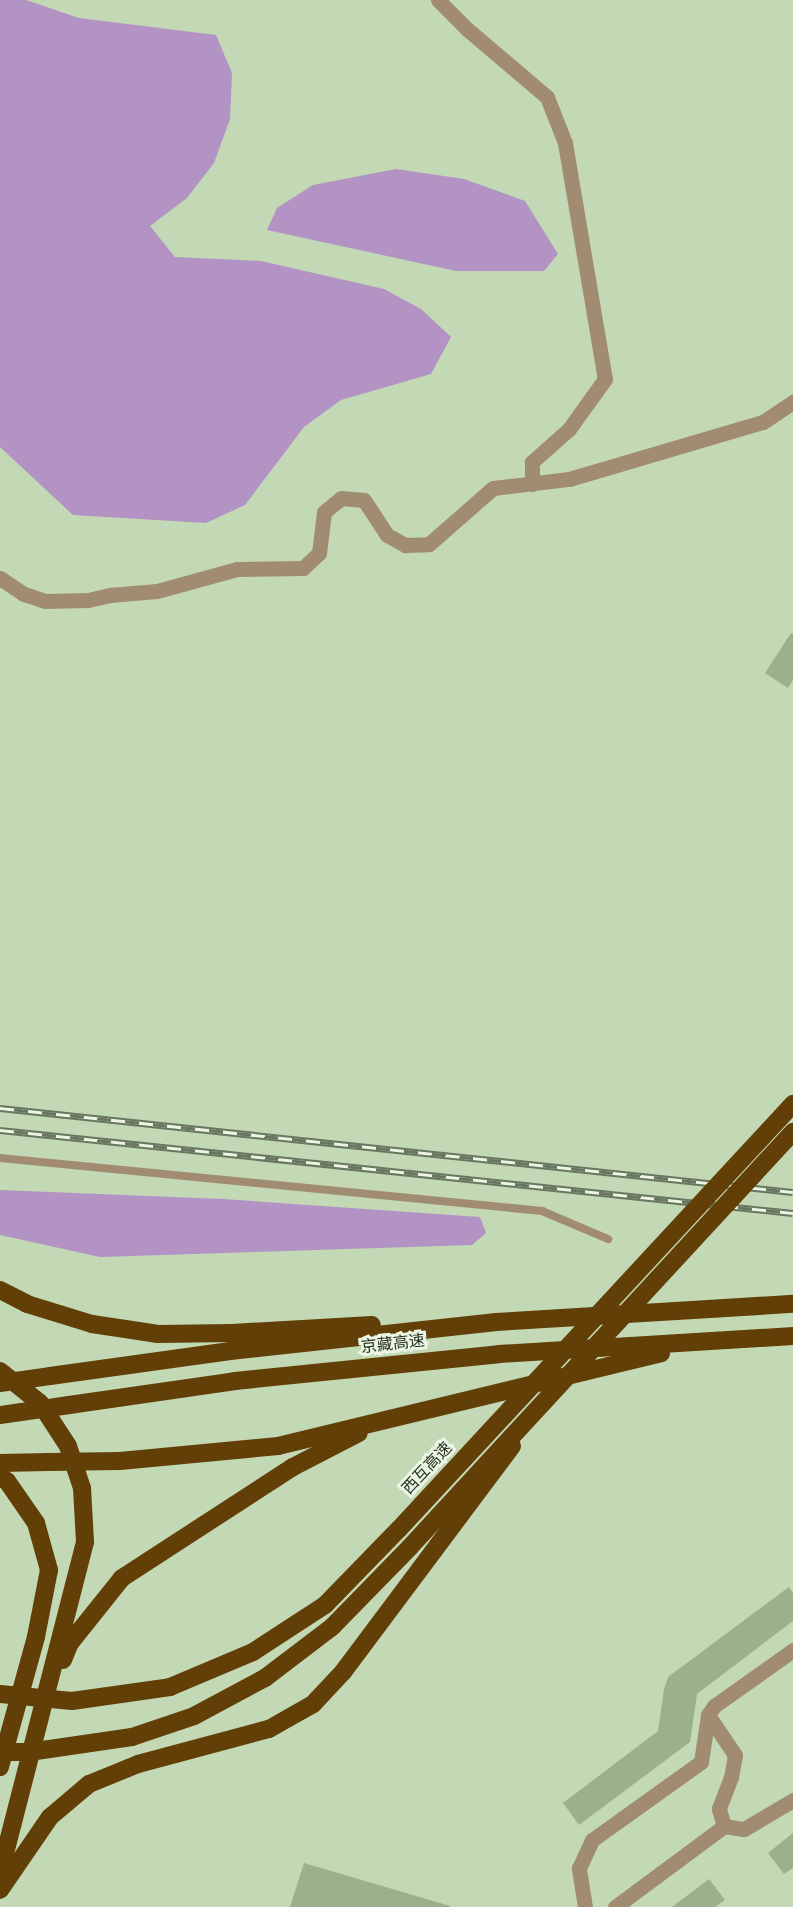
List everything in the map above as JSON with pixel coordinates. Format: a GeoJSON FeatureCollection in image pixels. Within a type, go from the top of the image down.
{"type":"FeatureCollection","features":[{"type":"Feature","properties":{"kind":"highway","name":"西互高速"},"geometry":{"type":"LineString","coordinates":[[0,1694],[72,1701],[170,1687],[253,1652],[325,1605],[399,1529],[793,1104]]}},
{"type":"Feature","properties":{"kind":"highway"},"geometry":{"type":"LineString","coordinates":[[0,1752],[29,1752],[132,1737],[195,1716],[265,1678],[332,1627],[793,1132]]}},
{"type":"Feature","properties":{"kind":"highway"},"geometry":{"type":"LineString","coordinates":[[0,1290],[27,1304],[92,1324],[158,1335],[232,1333],[325,1326],[496,1322]]}},
{"type":"Feature","properties":{"kind":"highway","name":"京藏高速"},"geometry":{"type":"LineString","coordinates":[[0,1383],[230,1351],[496,1322],[793,1304]]}},
{"type":"Feature","properties":{"kind":"highway","name":"京藏高速"},"geometry":{"type":"LineString","coordinates":[[0,1414],[235,1381],[476,1356],[793,1336]]}},
{"type":"Feature","properties":{"kind":"highway"},"geometry":{"type":"LineString","coordinates":[[0,1463],[120,1461],[278,1446],[706,1341]]}},
{"type":"Feature","properties":{"kind":"highway"},"geometry":{"type":"LineString","coordinates":[[0,1371],[26,1390],[52,1417],[68,1446],[82,1488],[85,1542],[0,1872]]}},
{"type":"Feature","properties":{"kind":"highway"},"geometry":{"type":"LineString","coordinates":[[0,1890],[50,1817],[89,1784],[138,1764],[269,1729],[302,1712],[324,1694],[400,1597],[549,1396]]}},
{"type":"Feature","properties":{"kind":"highway"},"geometry":{"type":"LineString","coordinates":[[38,1726],[70,1643],[122,1578],[293,1467],[341,1444],[374,1424]]}},
{"type":"Feature","properties":{"kind":"highway"},"geometry":{"type":"LineString","coordinates":[[0,1477],[7,1481],[36,1523],[49,1570],[36,1636],[0,1767]]}},
{"type":"Feature","properties":{"kind":"street"},"geometry":{"type":"LineString","coordinates":[[438,0],[467,29],[547,97],[565,143],[605,379],[569,429],[532,462],[532,484]]}},
{"type":"Feature","properties":{"kind":"street"},"geometry":{"type":"LineString","coordinates":[[0,578],[24,594],[45,601],[88,600],[110,595],[156,591],[237,569],[303,568],[319,553],[324,512],[341,498],[364,500],[387,535],[405,545],[429,544],[493,488],[569,479],[763,422],[793,402]]}},
{"type":"Feature","properties":{"kind":"street"},"geometry":{"type":"LineString","coordinates":[[585,1907],[579,1868],[592,1840],[700,1762],[708,1715],[714,1706],[793,1650]]}},
{"type":"Feature","properties":{"kind":"street"},"geometry":{"type":"LineString","coordinates":[[708,1715],[735,1755],[731,1777],[719,1809],[724,1826]]}},
{"type":"Feature","properties":{"kind":"street"},"geometry":{"type":"LineString","coordinates":[[615,1907],[724,1826],[744,1829],[793,1800]]}},
{"type":"Feature","properties":{"kind":"lane"},"geometry":{"type":"LineString","coordinates":[[0,1158],[542,1211],[608,1239]]}},
{"type":"Feature","properties":{"kind":"shaded area"},"geometry":{"type":"Polygon","coordinates":[[[0,0],[26,0],[79,18],[216,35],[232,73],[230,119],[214,163],[187,198],[150,226],[175,257],[261,261],[384,289],[421,309],[451,337],[431,374],[341,400],[304,427],[245,505],[206,523],[73,515],[0,447],[0,0]]]}},
{"type":"Feature","properties":{"kind":"shaded area"},"geometry":{"type":"Polygon","coordinates":[[[396,169],[464,179],[525,201],[558,254],[544,271],[456,271],[267,230],[277,208],[313,185],[396,169]]]}},
{"type":"Feature","properties":{"kind":"shaded area"},"geometry":{"type":"Polygon","coordinates":[[[0,1190],[223,1199],[480,1217],[486,1233],[472,1245],[100,1257],[0,1235],[0,1190]]]}},
{"type":"Feature","properties":{"kind":"building"},"geometry":{"type":"Polygon","coordinates":[[[791,633],[793,634],[793,680],[788,688],[765,673],[791,633]]]}},
{"type":"Feature","properties":{"kind":"building"},"geometry":{"type":"Polygon","coordinates":[[[789,1587],[793,1593],[793,1621],[697,1694],[690,1742],[579,1825],[563,1803],[658,1731],[668,1677],[789,1587]]]}},
{"type":"Feature","properties":{"kind":"building"},"geometry":{"type":"Polygon","coordinates":[[[793,1833],[793,1868],[784,1874],[768,1853],[793,1833]]]}},
{"type":"Feature","properties":{"kind":"building"},"geometry":{"type":"Polygon","coordinates":[[[304,1863],[450,1906],[450,1907],[290,1907],[304,1863]]]}},
{"type":"Feature","properties":{"kind":"building"},"geometry":{"type":"Polygon","coordinates":[[[709,1879],[725,1900],[715,1907],[672,1907],[709,1879]]]}},
{"type":"Feature","properties":{"kind":"railway"},"geometry":{"type":"LineString","coordinates":[[0,1108],[793,1192]]}},
{"type":"Feature","properties":{"kind":"railway"},"geometry":{"type":"LineString","coordinates":[[0,1130],[793,1213]]}}]}
